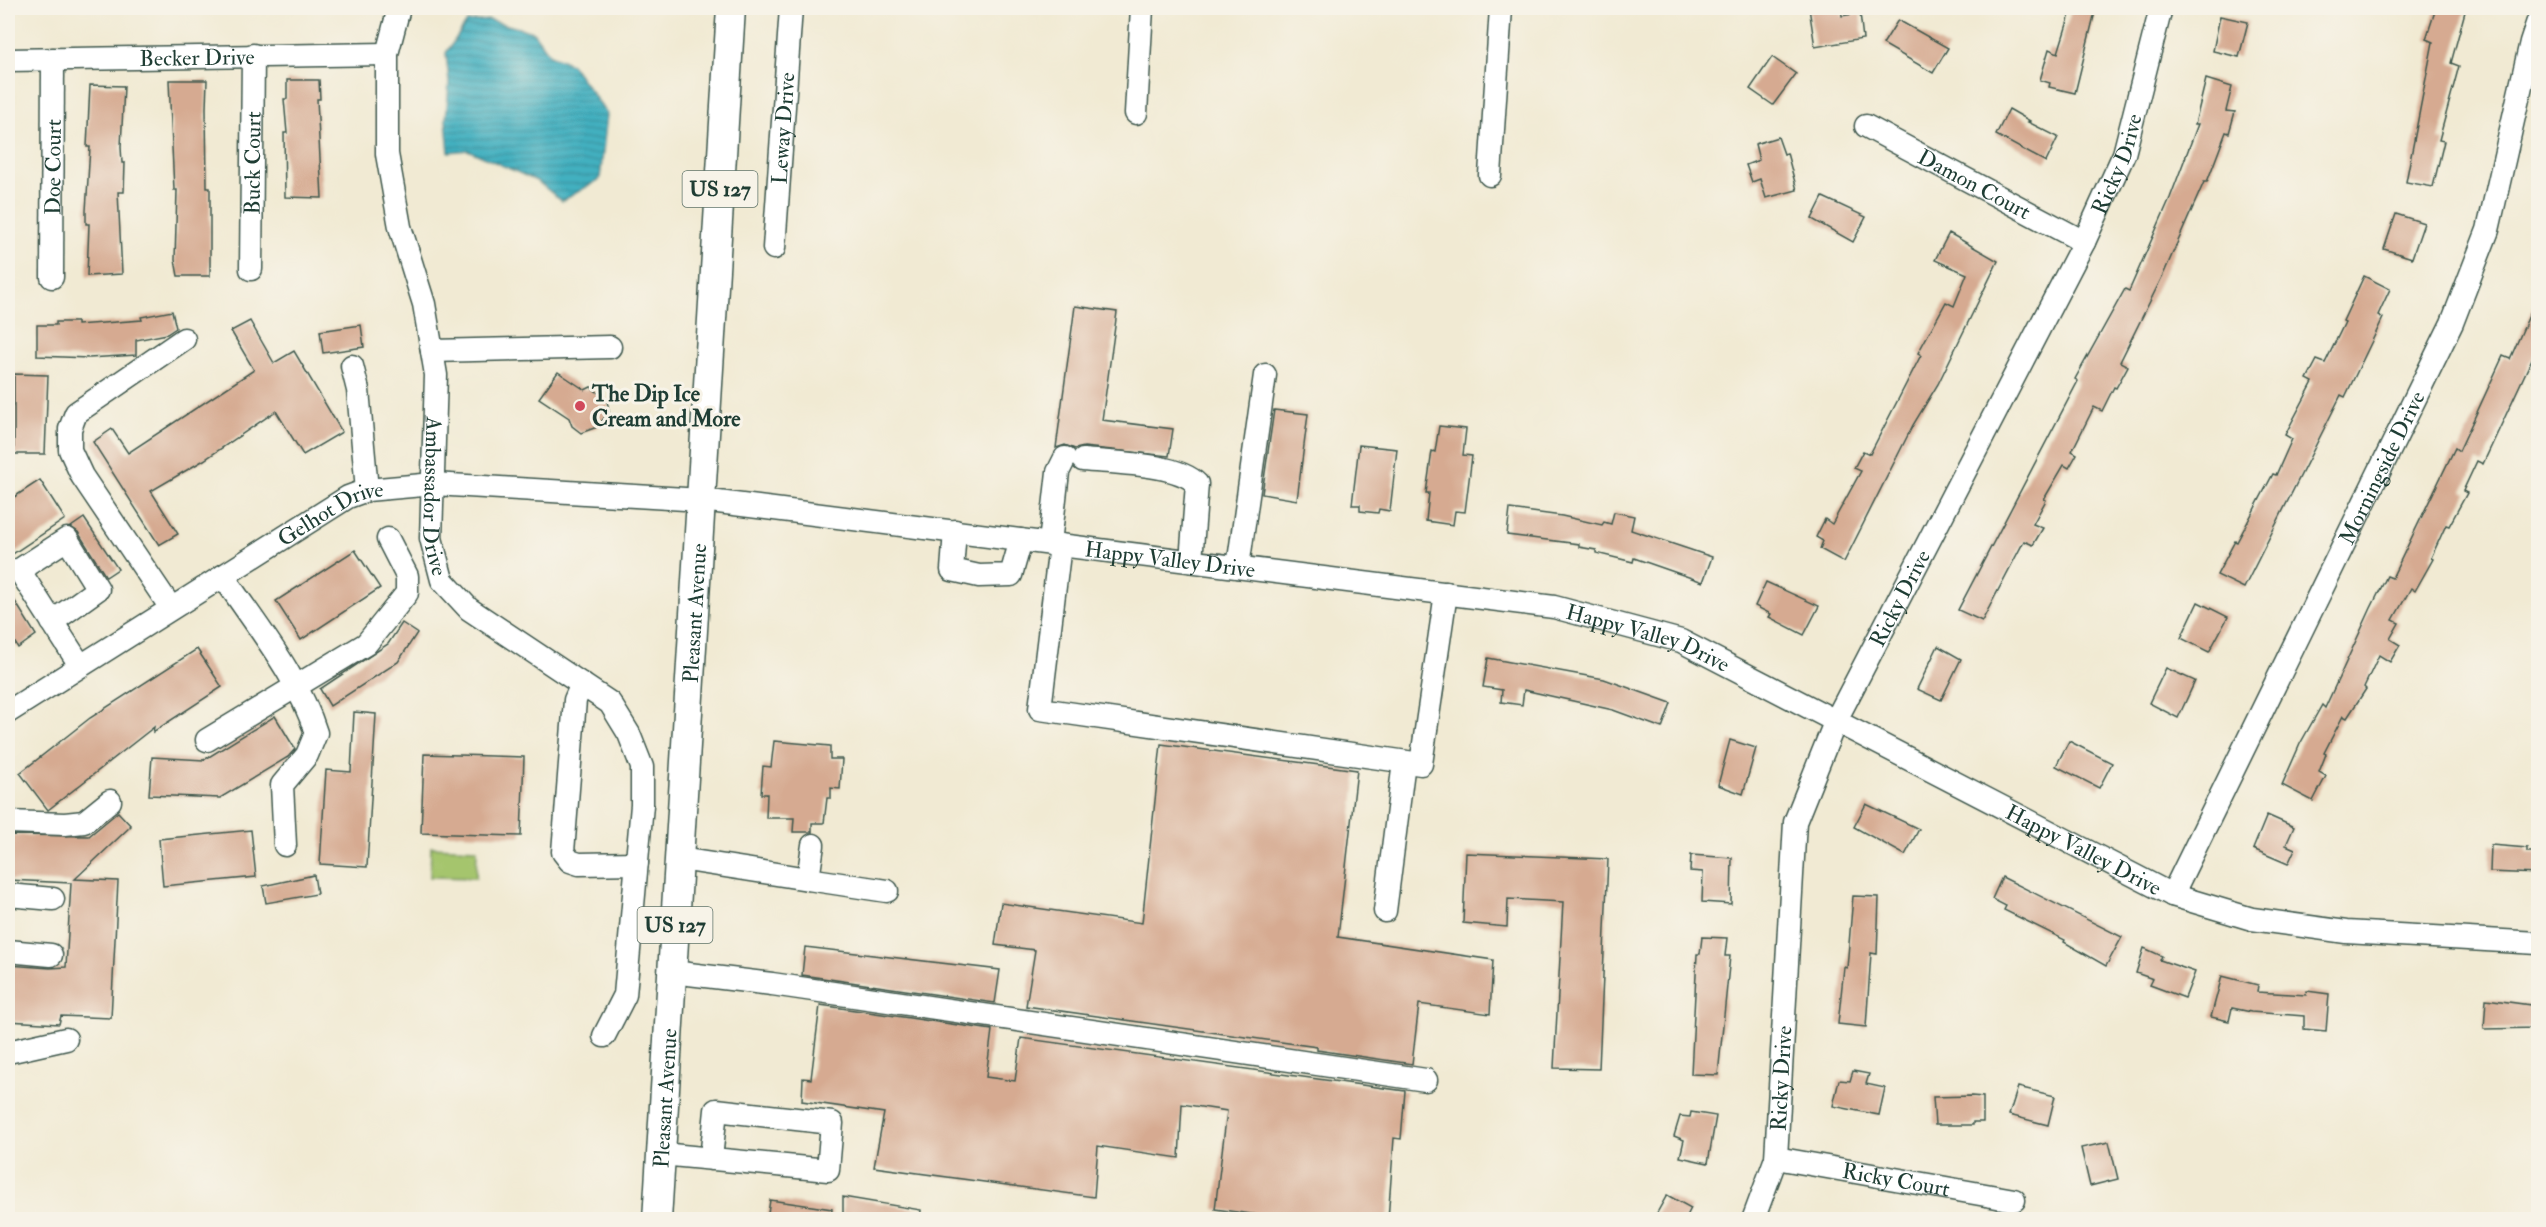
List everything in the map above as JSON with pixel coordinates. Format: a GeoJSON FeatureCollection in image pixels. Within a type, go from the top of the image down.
{"type":"FeatureCollection","features":[{"type":"Feature","properties":{"kind":"main road","name":"Pleasant Avenue"},"geometry":{"type":"LineString","coordinates":[[657,1220],[731,8]]}},
{"type":"Feature","properties":{"kind":"street","name":"Ambassador Drive"},"geometry":{"type":"LineString","coordinates":[[399,8],[387,54],[387,154],[400,227],[424,304],[436,375],[431,538],[442,580],[469,609],[610,703],[629,734],[642,767],[642,805],[625,995],[604,1036]]}},
{"type":"Feature","properties":{"kind":"street","name":"Leway Drive"},"geometry":{"type":"LineString","coordinates":[[774,248],[791,8]]}},
{"type":"Feature","properties":{"kind":"street"},"geometry":{"type":"LineString","coordinates":[[1136,113],[1142,8]]}},
{"type":"Feature","properties":{"kind":"street"},"geometry":{"type":"LineString","coordinates":[[1490,174],[1501,8]]}},
{"type":"Feature","properties":{"kind":"street","name":"Ricky Drive"},"geometry":{"type":"LineString","coordinates":[[1753,1220],[1776,1158],[1795,822],[1836,720],[2084,242],[2124,154],[2161,8]]}},
{"type":"Feature","properties":{"kind":"street","name":"Morningside Drive"},"geometry":{"type":"LineString","coordinates":[[2172,895],[2452,323],[2488,230],[2531,42],[2538,21]]}},
{"type":"Feature","properties":{"kind":"street","name":"Becker Drive"},"geometry":{"type":"LineString","coordinates":[[8,60],[387,54]]}},
{"type":"Feature","properties":{"kind":"street","name":"Buck Court"},"geometry":{"type":"LineString","coordinates":[[251,269],[253,55]]}},
{"type":"Feature","properties":{"kind":"street","name":"Doe Court"},"geometry":{"type":"LineString","coordinates":[[52,277],[53,59]]}},
{"type":"Feature","properties":{"kind":"street","name":"Damon Court"},"geometry":{"type":"LineString","coordinates":[[1866,126],[2084,242]]}},
{"type":"Feature","properties":{"kind":"street"},"geometry":{"type":"LineString","coordinates":[[171,608],[82,476],[70,450],[70,429],[76,412],[184,339]]}},
{"type":"Feature","properties":{"kind":"street"},"geometry":{"type":"LineString","coordinates":[[432,351],[610,347]]}},
{"type":"Feature","properties":{"kind":"street"},"geometry":{"type":"LineString","coordinates":[[352,366],[358,390],[367,490]]}},
{"type":"Feature","properties":{"kind":"street"},"geometry":{"type":"LineString","coordinates":[[1238,567],[1265,375]]}},
{"type":"Feature","properties":{"kind":"street"},"geometry":{"type":"LineString","coordinates":[[1191,561],[1197,484],[1190,476],[1175,470],[1074,459],[1058,472],[1055,544],[1040,709],[1420,764],[1446,593]]}},
{"type":"Feature","properties":{"kind":"street","name":"Gelhot Drive"},"geometry":{"type":"LineString","coordinates":[[11,702],[80,665],[348,497],[367,490],[434,484],[702,500]]}},
{"type":"Feature","properties":{"kind":"street","name":"Happy Valley Drive"},"geometry":{"type":"LineString","coordinates":[[702,500],[1554,607],[1681,641],[2172,895],[2252,919],[2346,932],[2538,943]]}},
{"type":"Feature","properties":{"kind":"street"},"geometry":{"type":"LineString","coordinates":[[955,531],[952,570],[979,576],[1011,575],[1021,540]]}},
{"type":"Feature","properties":{"kind":"street"},"geometry":{"type":"LineString","coordinates":[[207,740],[294,685],[318,674],[366,644],[407,593],[407,576],[388,539]]}},
{"type":"Feature","properties":{"kind":"street"},"geometry":{"type":"LineString","coordinates":[[223,576],[304,702],[315,733],[307,755],[282,785],[285,845]]}},
{"type":"Feature","properties":{"kind":"street"},"geometry":{"type":"LineString","coordinates":[[52,622],[80,665]]}},
{"type":"Feature","properties":{"kind":"street"},"geometry":{"type":"LineString","coordinates":[[582,684],[575,700],[563,852],[570,861],[579,864],[637,863]]}},
{"type":"Feature","properties":{"kind":"street"},"geometry":{"type":"LineString","coordinates":[[1385,911],[1404,762]]}},
{"type":"Feature","properties":{"kind":"street"},"geometry":{"type":"LineString","coordinates":[[8,822],[65,824],[84,822],[110,801]]}},
{"type":"Feature","properties":{"kind":"street"},"geometry":{"type":"LineString","coordinates":[[808,879],[813,845]]}},
{"type":"Feature","properties":{"kind":"street"},"geometry":{"type":"LineString","coordinates":[[680,859],[887,891]]}},
{"type":"Feature","properties":{"kind":"street"},"geometry":{"type":"LineString","coordinates":[[8,895],[53,899]]}},
{"type":"Feature","properties":{"kind":"street"},"geometry":{"type":"LineString","coordinates":[[8,951],[51,955]]}},
{"type":"Feature","properties":{"kind":"street"},"geometry":{"type":"LineString","coordinates":[[672,972],[784,985],[1426,1080]]}},
{"type":"Feature","properties":{"kind":"street"},"geometry":{"type":"LineString","coordinates":[[8,1052],[66,1039]]}},
{"type":"Feature","properties":{"kind":"street"},"geometry":{"type":"LineString","coordinates":[[661,1154],[711,1159],[828,1170],[832,1124],[716,1110],[711,1159]]}},
{"type":"Feature","properties":{"kind":"street","name":"Ricky Court"},"geometry":{"type":"LineString","coordinates":[[1776,1158],[2014,1200]]}},
{"type":"Feature","properties":{"kind":"green space"},"geometry":{"type":"Polygon","coordinates":[[[431,847],[477,849],[476,878],[430,877],[431,847]]]}},
{"type":"Feature","properties":{"kind":"water"},"geometry":{"type":"Polygon","coordinates":[[[489,20],[533,32],[550,55],[571,64],[607,114],[600,179],[562,201],[537,181],[468,150],[449,152],[446,120],[449,82],[446,53],[467,22],[489,20]]]}},
{"type":"Feature","properties":{"kind":"building"},"geometry":{"type":"Polygon","coordinates":[[[1809,8],[1841,8],[1842,16],[1860,13],[1863,39],[1815,47],[1809,8]]]}},
{"type":"Feature","properties":{"kind":"building"},"geometry":{"type":"Polygon","coordinates":[[[2072,8],[2096,8],[2075,93],[2049,87],[2050,83],[2040,80],[2049,49],[2058,53],[2072,8]]]}},
{"type":"Feature","properties":{"kind":"building"},"geometry":{"type":"Polygon","coordinates":[[[2436,8],[2466,8],[2451,63],[2459,66],[2439,140],[2444,141],[2433,187],[2406,182],[2433,42],[2426,39],[2436,8]]]}},
{"type":"Feature","properties":{"kind":"building"},"geometry":{"type":"Polygon","coordinates":[[[2220,16],[2248,22],[2239,57],[2213,51],[2220,16]]]}},
{"type":"Feature","properties":{"kind":"building"},"geometry":{"type":"Polygon","coordinates":[[[1898,20],[1948,48],[1933,73],[1883,44],[1898,20]]]}},
{"type":"Feature","properties":{"kind":"building"},"geometry":{"type":"Polygon","coordinates":[[[1772,57],[1796,74],[1773,105],[1750,89],[1772,57]]]}},
{"type":"Feature","properties":{"kind":"building"},"geometry":{"type":"Polygon","coordinates":[[[2206,79],[2232,87],[2226,111],[2235,112],[2229,133],[2226,132],[2207,182],[2204,182],[2164,273],[2120,362],[2128,366],[2102,411],[2094,407],[2072,451],[2077,454],[2069,468],[2064,465],[2044,499],[2046,500],[2033,524],[2043,528],[2033,545],[2024,541],[1982,621],[1958,610],[2078,381],[2075,379],[2125,289],[2129,291],[2170,198],[2198,124],[2195,124],[2206,79]]]}},
{"type":"Feature","properties":{"kind":"building"},"geometry":{"type":"Polygon","coordinates":[[[169,80],[207,80],[210,276],[178,276],[175,260],[177,190],[174,190],[169,80]]]}},
{"type":"Feature","properties":{"kind":"building"},"geometry":{"type":"Polygon","coordinates":[[[287,80],[319,80],[320,99],[317,99],[322,198],[285,197],[284,133],[287,133],[284,99],[287,99],[287,80]]]}},
{"type":"Feature","properties":{"kind":"building"},"geometry":{"type":"Polygon","coordinates":[[[90,85],[124,86],[121,147],[122,163],[125,163],[124,192],[118,192],[122,274],[87,276],[89,224],[86,224],[86,211],[90,147],[87,147],[90,85]]]}},
{"type":"Feature","properties":{"kind":"building"},"geometry":{"type":"Polygon","coordinates":[[[2009,109],[2030,121],[2028,122],[2058,137],[2046,162],[1996,135],[2009,109]]]}},
{"type":"Feature","properties":{"kind":"building"},"geometry":{"type":"Polygon","coordinates":[[[1778,137],[1784,154],[1787,153],[1797,190],[1766,198],[1760,179],[1752,182],[1746,165],[1759,160],[1755,144],[1778,137]]]}},
{"type":"Feature","properties":{"kind":"building"},"geometry":{"type":"Polygon","coordinates":[[[1823,197],[1866,217],[1853,242],[1812,219],[1823,197]]]}},
{"type":"Feature","properties":{"kind":"building"},"geometry":{"type":"Polygon","coordinates":[[[2396,214],[2424,223],[2412,258],[2384,249],[2396,214]]]}},
{"type":"Feature","properties":{"kind":"building"},"geometry":{"type":"Polygon","coordinates":[[[1949,233],[1998,261],[1938,384],[1913,425],[1844,562],[1820,549],[1823,541],[1816,537],[1825,519],[1832,524],[1861,471],[1854,468],[1863,451],[1870,454],[1921,355],[1918,353],[1946,302],[1954,306],[1967,274],[1935,260],[1949,233]]]}},
{"type":"Feature","properties":{"kind":"building"},"geometry":{"type":"Polygon","coordinates":[[[2364,276],[2390,289],[2378,315],[2383,318],[2345,397],[2341,395],[2244,588],[2217,575],[2273,474],[2276,475],[2292,439],[2285,435],[2313,382],[2307,379],[2317,360],[2325,363],[2364,276]]]}},
{"type":"Feature","properties":{"kind":"building"},"geometry":{"type":"Polygon","coordinates":[[[2538,295],[2538,346],[2483,464],[2477,461],[2463,491],[2467,493],[2449,526],[2446,525],[2431,558],[2433,559],[2415,591],[2411,588],[2393,620],[2399,623],[2390,639],[2400,645],[2390,662],[2379,655],[2364,687],[2366,689],[2347,718],[2343,716],[2324,753],[2326,754],[2319,772],[2326,776],[2313,801],[2282,785],[2300,744],[2322,705],[2325,708],[2387,576],[2392,578],[2455,448],[2459,451],[2503,356],[2510,359],[2538,295]]]}},
{"type":"Feature","properties":{"kind":"building"},"geometry":{"type":"Polygon","coordinates":[[[1075,306],[1117,312],[1102,420],[1173,429],[1169,456],[1084,447],[1075,449],[1065,445],[1056,448],[1075,306]]]}},
{"type":"Feature","properties":{"kind":"building"},"geometry":{"type":"Polygon","coordinates":[[[172,311],[176,328],[167,334],[136,340],[136,355],[89,358],[37,356],[37,325],[56,325],[56,322],[77,322],[77,325],[142,320],[141,317],[172,311]]]}},
{"type":"Feature","properties":{"kind":"building"},"geometry":{"type":"Polygon","coordinates":[[[250,321],[274,363],[294,351],[342,432],[303,455],[276,411],[204,460],[151,491],[178,534],[159,545],[93,442],[112,429],[128,453],[254,370],[231,331],[250,321]]]}},
{"type":"Feature","properties":{"kind":"building"},"geometry":{"type":"Polygon","coordinates":[[[361,325],[364,347],[323,353],[320,331],[361,325]]]}},
{"type":"Feature","properties":{"kind":"building","name":"The Dip Ice Cream and More"},"geometry":{"type":"Polygon","coordinates":[[[558,372],[585,390],[591,387],[607,400],[609,412],[597,427],[581,433],[572,426],[569,418],[539,398],[558,372]]]}},
{"type":"Feature","properties":{"kind":"building"},"geometry":{"type":"Polygon","coordinates":[[[14,374],[48,375],[45,454],[14,454],[14,374]]]}},
{"type":"Feature","properties":{"kind":"building"},"geometry":{"type":"Polygon","coordinates":[[[1274,410],[1308,414],[1297,500],[1262,494],[1274,410]]]}},
{"type":"Feature","properties":{"kind":"building"},"geometry":{"type":"Polygon","coordinates":[[[1439,426],[1466,429],[1463,455],[1472,456],[1465,512],[1455,511],[1453,525],[1426,521],[1429,493],[1426,493],[1432,451],[1435,452],[1439,426]]]}},
{"type":"Feature","properties":{"kind":"building"},"geometry":{"type":"Polygon","coordinates":[[[1359,445],[1397,449],[1390,511],[1379,509],[1378,513],[1360,511],[1360,505],[1352,505],[1359,445]]]}},
{"type":"Feature","properties":{"kind":"building"},"geometry":{"type":"Polygon","coordinates":[[[40,480],[65,519],[8,557],[8,501],[40,480]]]}},
{"type":"Feature","properties":{"kind":"building"},"geometry":{"type":"Polygon","coordinates":[[[1510,509],[1562,516],[1602,525],[1604,522],[1611,524],[1614,512],[1634,516],[1631,530],[1712,557],[1703,582],[1634,558],[1633,562],[1596,553],[1596,550],[1579,547],[1579,544],[1507,535],[1510,509]]]}},
{"type":"Feature","properties":{"kind":"building"},"geometry":{"type":"Polygon","coordinates":[[[84,518],[118,569],[106,577],[78,532],[71,527],[84,518]]]}},
{"type":"Feature","properties":{"kind":"building"},"geometry":{"type":"Polygon","coordinates":[[[355,550],[380,588],[301,640],[276,601],[355,550]]]}},
{"type":"Feature","properties":{"kind":"building"},"geometry":{"type":"Polygon","coordinates":[[[1766,582],[1819,606],[1804,635],[1769,617],[1771,614],[1755,606],[1766,582]]]}},
{"type":"Feature","properties":{"kind":"building"},"geometry":{"type":"Polygon","coordinates":[[[8,590],[36,635],[18,648],[8,631],[8,590]]]}},
{"type":"Feature","properties":{"kind":"building"},"geometry":{"type":"Polygon","coordinates":[[[2198,602],[2228,617],[2209,652],[2181,638],[2198,602]]]}},
{"type":"Feature","properties":{"kind":"building"},"geometry":{"type":"Polygon","coordinates":[[[402,623],[417,633],[398,662],[330,706],[320,689],[388,644],[402,623]]]}},
{"type":"Feature","properties":{"kind":"building"},"geometry":{"type":"Polygon","coordinates":[[[1938,646],[1961,659],[1941,700],[1917,689],[1938,646]]]}},
{"type":"Feature","properties":{"kind":"building"},"geometry":{"type":"Polygon","coordinates":[[[197,649],[222,687],[153,732],[154,727],[48,810],[20,773],[90,718],[197,649]]]}},
{"type":"Feature","properties":{"kind":"building"},"geometry":{"type":"Polygon","coordinates":[[[1488,658],[1604,679],[1671,703],[1662,728],[1613,710],[1524,690],[1522,705],[1501,702],[1502,690],[1483,687],[1488,658]]]}},
{"type":"Feature","properties":{"kind":"building"},"geometry":{"type":"Polygon","coordinates":[[[2166,668],[2195,681],[2178,718],[2149,703],[2166,668]]]}},
{"type":"Feature","properties":{"kind":"building"},"geometry":{"type":"Polygon","coordinates":[[[354,712],[376,714],[367,867],[320,864],[326,770],[351,772],[354,712]]]}},
{"type":"Feature","properties":{"kind":"building"},"geometry":{"type":"Polygon","coordinates":[[[275,716],[295,749],[288,757],[220,798],[149,795],[152,757],[204,760],[275,716]]]}},
{"type":"Feature","properties":{"kind":"building"},"geometry":{"type":"Polygon","coordinates":[[[1730,740],[1756,748],[1743,794],[1718,785],[1730,740]]]}},
{"type":"Feature","properties":{"kind":"building"},"geometry":{"type":"Polygon","coordinates":[[[774,741],[830,746],[830,759],[842,759],[840,789],[831,788],[831,798],[827,798],[824,823],[812,823],[812,832],[793,832],[794,818],[766,818],[767,794],[761,794],[763,766],[771,767],[774,741]]]}},
{"type":"Feature","properties":{"kind":"building"},"geometry":{"type":"Polygon","coordinates":[[[2069,741],[2112,763],[2099,788],[2056,766],[2069,741]]]}},
{"type":"Feature","properties":{"kind":"building"},"geometry":{"type":"Polygon","coordinates":[[[1161,744],[1357,770],[1338,937],[1493,960],[1490,1014],[1419,1004],[1412,1064],[1317,1050],[1317,1047],[1026,1006],[1035,950],[995,945],[1001,903],[1142,923],[1161,744]]]}},
{"type":"Feature","properties":{"kind":"building"},"geometry":{"type":"Polygon","coordinates":[[[424,754],[524,757],[521,836],[421,833],[424,754]]]}},
{"type":"Feature","properties":{"kind":"building"},"geometry":{"type":"Polygon","coordinates":[[[1866,804],[1919,829],[1905,855],[1854,827],[1866,804]]]}},
{"type":"Feature","properties":{"kind":"building"},"geometry":{"type":"Polygon","coordinates":[[[118,812],[131,826],[75,879],[118,881],[111,1018],[61,1016],[59,1024],[8,1021],[8,965],[66,967],[71,883],[8,880],[8,835],[89,836],[118,812]]]}},
{"type":"Feature","properties":{"kind":"building"},"geometry":{"type":"Polygon","coordinates":[[[2267,815],[2294,827],[2286,845],[2295,849],[2288,864],[2253,849],[2267,815]]]}},
{"type":"Feature","properties":{"kind":"building"},"geometry":{"type":"Polygon","coordinates":[[[251,830],[256,877],[163,886],[159,839],[251,830]]]}},
{"type":"Feature","properties":{"kind":"building"},"geometry":{"type":"Polygon","coordinates":[[[2491,845],[2527,848],[2527,852],[2538,852],[2538,874],[2490,872],[2491,845]]]}},
{"type":"Feature","properties":{"kind":"building"},"geometry":{"type":"Polygon","coordinates":[[[1466,853],[1608,859],[1599,1069],[1554,1068],[1563,902],[1508,899],[1507,927],[1463,923],[1466,853]]]}},
{"type":"Feature","properties":{"kind":"building"},"geometry":{"type":"Polygon","coordinates":[[[1691,855],[1732,858],[1731,904],[1702,902],[1703,872],[1690,871],[1691,855]]]}},
{"type":"Feature","properties":{"kind":"building"},"geometry":{"type":"Polygon","coordinates":[[[314,875],[317,894],[266,903],[263,886],[314,875]]]}},
{"type":"Feature","properties":{"kind":"building"},"geometry":{"type":"Polygon","coordinates":[[[2002,877],[2122,937],[2106,966],[2064,942],[2065,940],[2004,910],[2006,906],[1992,899],[2002,877]]]}},
{"type":"Feature","properties":{"kind":"building"},"geometry":{"type":"Polygon","coordinates":[[[1853,896],[1879,897],[1877,954],[1871,953],[1866,1027],[1838,1024],[1844,967],[1847,968],[1853,896]]]}},
{"type":"Feature","properties":{"kind":"building"},"geometry":{"type":"Polygon","coordinates":[[[1702,937],[1727,938],[1725,956],[1730,956],[1718,1075],[1691,1074],[1697,954],[1700,954],[1702,937]]]}},
{"type":"Feature","properties":{"kind":"building"},"geometry":{"type":"Polygon","coordinates":[[[805,947],[1000,970],[995,1003],[802,975],[805,947]]]}},
{"type":"Feature","properties":{"kind":"building"},"geometry":{"type":"Polygon","coordinates":[[[2144,948],[2162,956],[2160,960],[2195,972],[2185,998],[2150,985],[2153,979],[2136,973],[2144,948]]]}},
{"type":"Feature","properties":{"kind":"building"},"geometry":{"type":"Polygon","coordinates":[[[2222,976],[2258,985],[2257,992],[2306,995],[2307,991],[2329,994],[2326,1031],[2304,1029],[2304,1016],[2251,1012],[2232,1008],[2229,1021],[2211,1017],[2222,976]]]}},
{"type":"Feature","properties":{"kind":"building"},"geometry":{"type":"Polygon","coordinates":[[[2486,999],[2538,1006],[2538,1028],[2484,1029],[2486,999]]]}},
{"type":"Feature","properties":{"kind":"building"},"geometry":{"type":"Polygon","coordinates":[[[820,1005],[992,1030],[986,1077],[1015,1081],[1021,1038],[1405,1091],[1401,1139],[1394,1138],[1388,1220],[1296,1220],[1215,1209],[1227,1111],[1182,1104],[1179,1158],[1098,1146],[1094,1197],[874,1167],[884,1113],[802,1101],[803,1078],[811,1079],[820,1005]]]}},
{"type":"Feature","properties":{"kind":"building"},"geometry":{"type":"Polygon","coordinates":[[[1853,1071],[1869,1074],[1866,1084],[1885,1088],[1879,1115],[1833,1106],[1839,1080],[1850,1081],[1853,1071]]]}},
{"type":"Feature","properties":{"kind":"building"},"geometry":{"type":"Polygon","coordinates":[[[2018,1087],[2055,1096],[2048,1125],[2009,1115],[2018,1087]]]}},
{"type":"Feature","properties":{"kind":"building"},"geometry":{"type":"Polygon","coordinates":[[[1933,1097],[1983,1097],[1983,1122],[1973,1122],[1973,1125],[1935,1125],[1933,1097]]]}},
{"type":"Feature","properties":{"kind":"building"},"geometry":{"type":"Polygon","coordinates":[[[1691,1112],[1716,1116],[1708,1163],[1680,1157],[1684,1140],[1674,1136],[1680,1116],[1690,1117],[1691,1112]]]}},
{"type":"Feature","properties":{"kind":"building"},"geometry":{"type":"Polygon","coordinates":[[[2109,1142],[2118,1179],[2090,1186],[2081,1148],[2109,1142]]]}},
{"type":"Feature","properties":{"kind":"building"},"geometry":{"type":"Polygon","coordinates":[[[1667,1195],[1691,1208],[1685,1220],[1653,1220],[1667,1195]]]}},
{"type":"Feature","properties":{"kind":"building"},"geometry":{"type":"Polygon","coordinates":[[[843,1197],[921,1210],[920,1220],[843,1220],[843,1197]]]}},
{"type":"Feature","properties":{"kind":"building"},"geometry":{"type":"Polygon","coordinates":[[[770,1200],[832,1209],[831,1220],[767,1220],[770,1200]]]}},
{"type":"Feature","properties":{"kind":"place","name":"The Dip Ice Cream and More"},"geometry":{"type":"Point","coordinates":[580,406]}}]}
